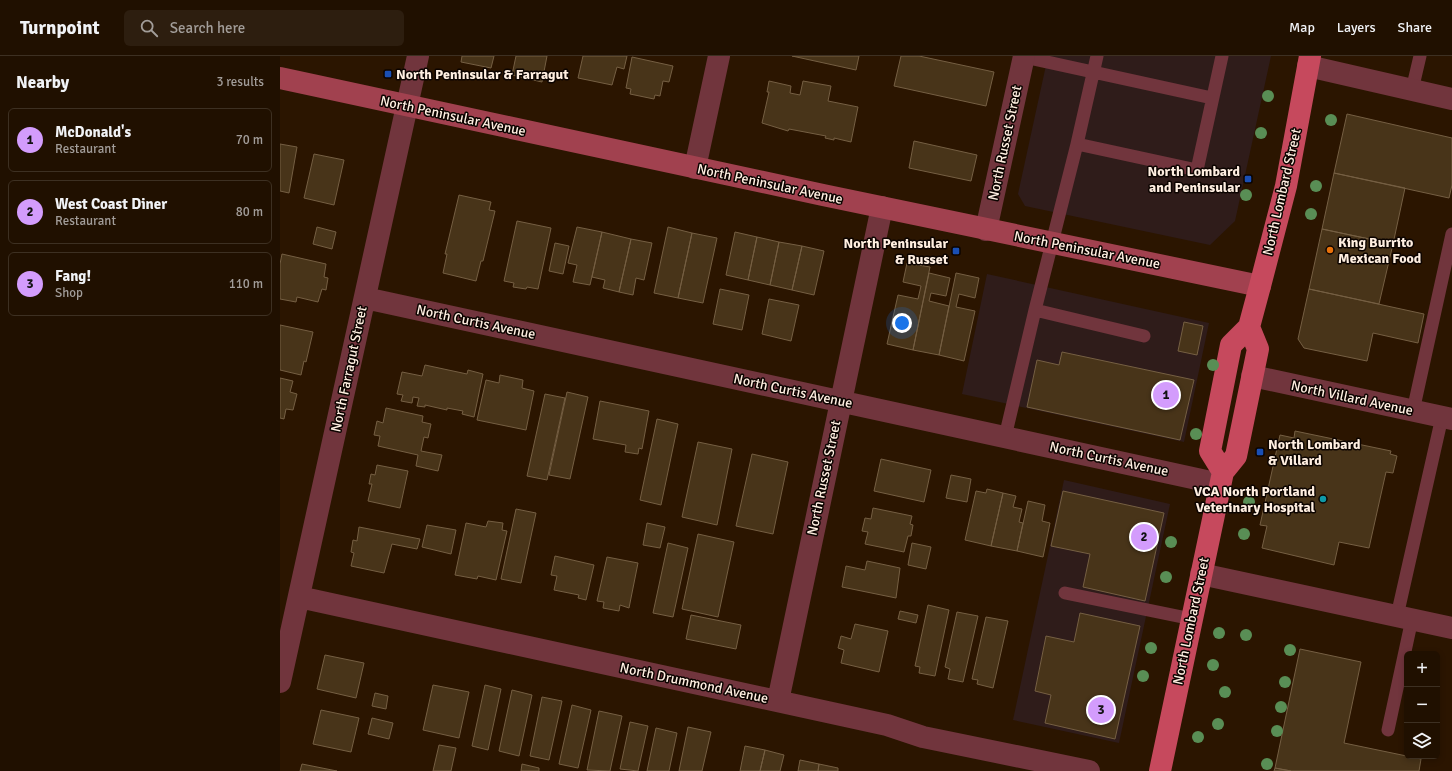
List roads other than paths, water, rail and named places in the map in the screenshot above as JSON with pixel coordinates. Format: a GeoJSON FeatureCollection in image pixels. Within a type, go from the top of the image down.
{"type":"FeatureCollection","features":[{"type":"Feature","properties":{"kind":"main road","name":"North Lombard Street"},"geometry":{"type":"LineString","coordinates":[[1221,478],[1210,451],[1231,345],[1249,327],[1286,186],[1309,61]]}},
{"type":"Feature","properties":{"kind":"main road","name":"North Lombard Street"},"geometry":{"type":"LineString","coordinates":[[1160,771],[1221,478],[1236,456],[1258,349],[1249,327]]}},
{"type":"Feature","properties":{"kind":"street","name":"North Farragut Street"},"geometry":{"type":"LineString","coordinates":[[280,682],[418,56]]}},
{"type":"Feature","properties":{"kind":"street"},"geometry":{"type":"LineString","coordinates":[[695,168],[720,56]]}},
{"type":"Feature","properties":{"kind":"street","name":"North Russet Street"},"geometry":{"type":"LineString","coordinates":[[986,230],[1024,57]]}},
{"type":"Feature","properties":{"kind":"street"},"geometry":{"type":"LineString","coordinates":[[1309,61],[1412,90],[1452,99]]}},
{"type":"Feature","properties":{"kind":"street","name":"North Peninsular Avenue"},"geometry":{"type":"LineString","coordinates":[[280,78],[986,230],[1260,286]]}},
{"type":"Feature","properties":{"kind":"street","name":"North Russet Street"},"geometry":{"type":"LineString","coordinates":[[778,701],[882,207]]}},
{"type":"Feature","properties":{"kind":"street","name":"North Curtis Avenue"},"geometry":{"type":"LineString","coordinates":[[365,298],[1005,437],[1221,478]]}},
{"type":"Feature","properties":{"kind":"street","name":"North Villard Avenue"},"geometry":{"type":"LineString","coordinates":[[1252,376],[1447,418]]}},
{"type":"Feature","properties":{"kind":"street"},"geometry":{"type":"LineString","coordinates":[[1201,574],[1452,628]]}},
{"type":"Feature","properties":{"kind":"street","name":"North Drummond Avenue"},"geometry":{"type":"LineString","coordinates":[[299,597],[887,725],[923,738],[1089,771]]}},
{"type":"Feature","properties":{"kind":"lane"},"geometry":{"type":"LineString","coordinates":[[1005,437],[1035,310],[1078,144],[1097,56]]}},
{"type":"Feature","properties":{"kind":"lane"},"geometry":{"type":"LineString","coordinates":[[1078,144],[1197,170],[1222,56]]}},
{"type":"Feature","properties":{"kind":"lane"},"geometry":{"type":"LineString","coordinates":[[1412,90],[1420,56]]}},
{"type":"Feature","properties":{"kind":"lane"},"geometry":{"type":"LineString","coordinates":[[1024,57],[1212,98]]}},
{"type":"Feature","properties":{"kind":"lane"},"geometry":{"type":"LineString","coordinates":[[1413,411],[1452,234]]}},
{"type":"Feature","properties":{"kind":"lane"},"geometry":{"type":"LineString","coordinates":[[1035,310],[1144,336]]}},
{"type":"Feature","properties":{"kind":"lane"},"geometry":{"type":"LineString","coordinates":[[1388,730],[1405,618],[1447,418]]}},
{"type":"Feature","properties":{"kind":"lane"},"geometry":{"type":"LineString","coordinates":[[1065,593],[1192,619]]}},
{"type":"Feature","properties":{"kind":"place","name":"North Peninsular & Farragut"},"geometry":{"type":"Point","coordinates":[388,74]}},
{"type":"Feature","properties":{"kind":"place","name":"North Lombard and Peninsular"},"geometry":{"type":"Point","coordinates":[1248,179]}},
{"type":"Feature","properties":{"kind":"place","name":"King Burrito Mexican Food"},"geometry":{"type":"Point","coordinates":[1330,250]}},
{"type":"Feature","properties":{"kind":"place","name":"North Peninsular & Russet"},"geometry":{"type":"Point","coordinates":[956,251]}},
{"type":"Feature","properties":{"kind":"place","name":"McDonald's"},"geometry":{"type":"Point","coordinates":[1166,395]}},
{"type":"Feature","properties":{"kind":"place","name":"North Lombard & Villard"},"geometry":{"type":"Point","coordinates":[1260,452]}},
{"type":"Feature","properties":{"kind":"place","name":"VCA North Portland Veterinary Hospital"},"geometry":{"type":"Point","coordinates":[1323,499]}},
{"type":"Feature","properties":{"kind":"place","name":"West Coast Diner"},"geometry":{"type":"Point","coordinates":[1144,537]}},
{"type":"Feature","properties":{"kind":"place","name":"Fang!"},"geometry":{"type":"Point","coordinates":[1101,710]}}]}
